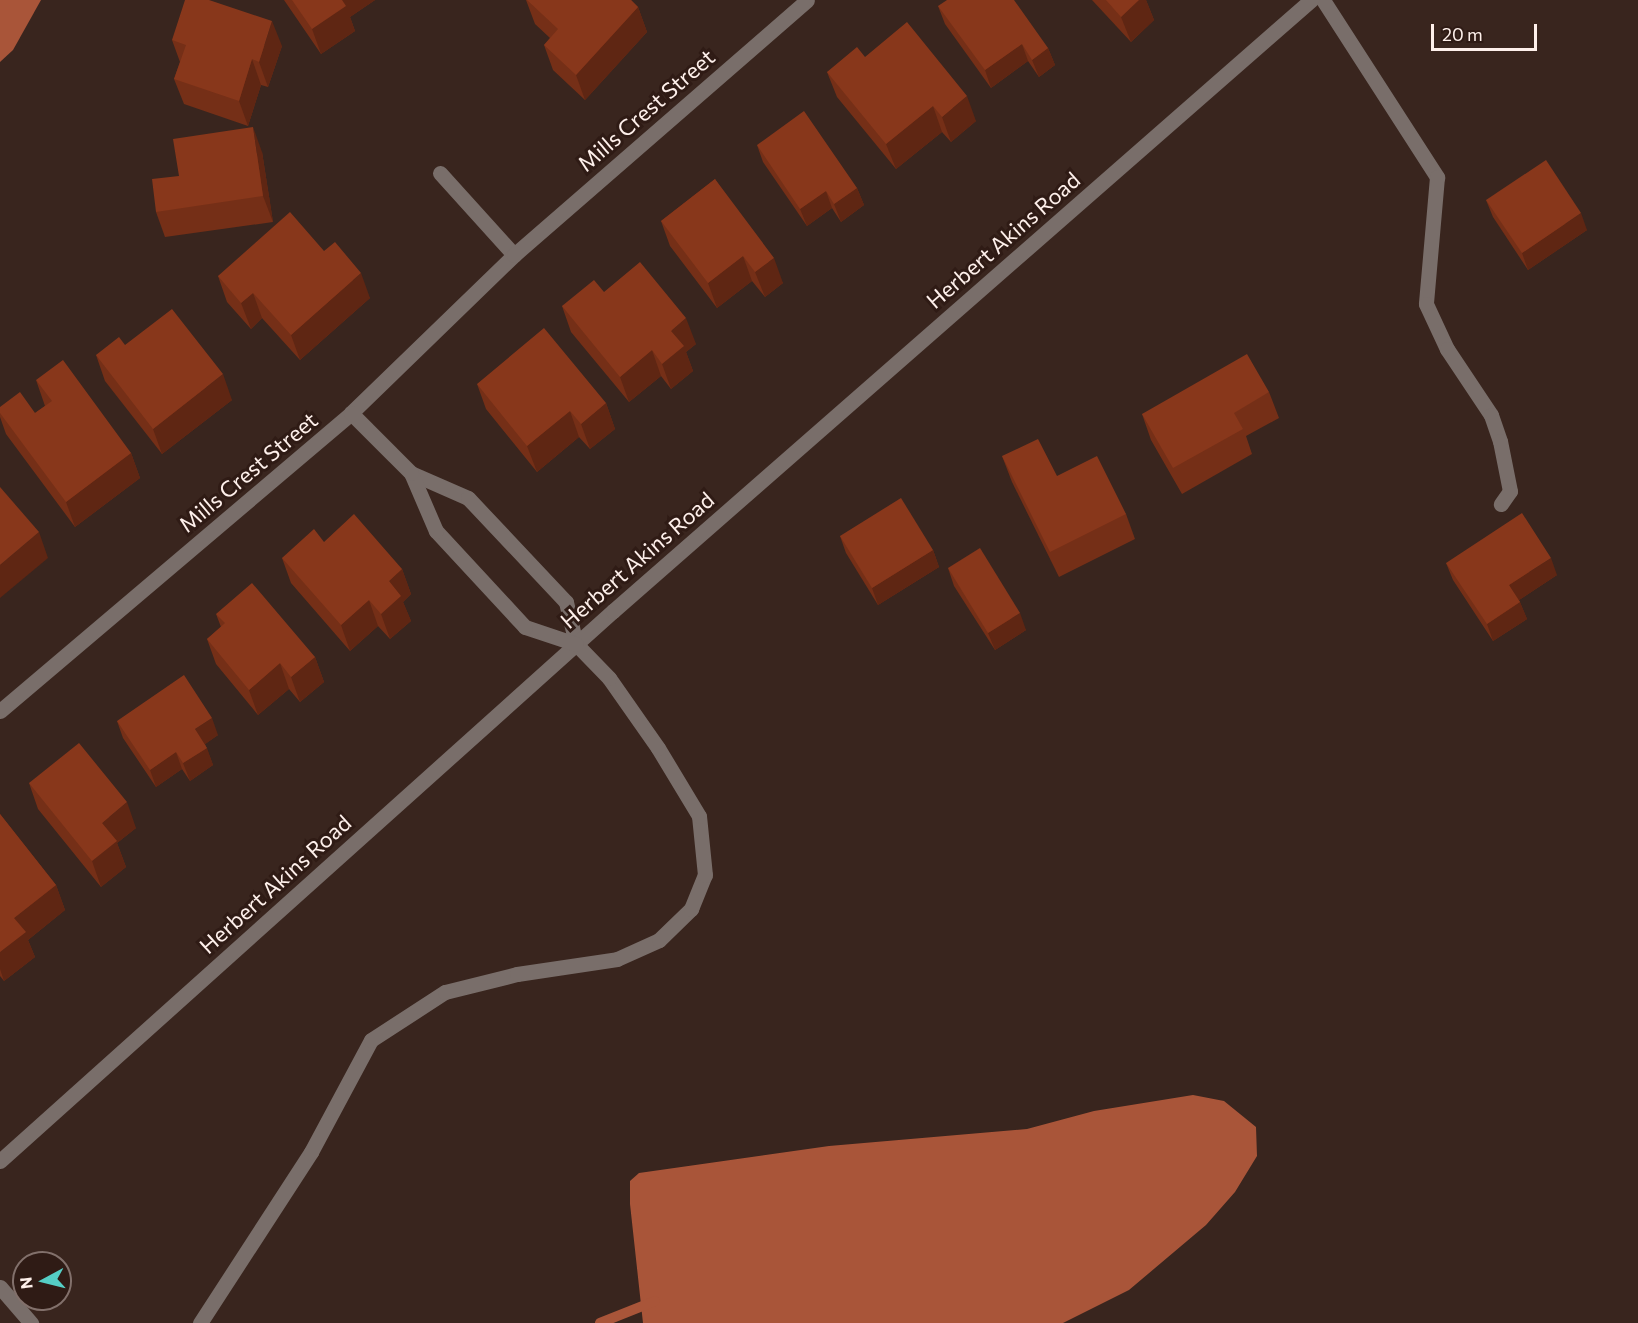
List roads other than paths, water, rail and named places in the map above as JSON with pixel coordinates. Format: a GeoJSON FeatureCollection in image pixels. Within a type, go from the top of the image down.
{"type":"FeatureCollection","features":[{"type":"Feature","properties":{"kind":"street","name":"Mills Crest Street"},"geometry":{"type":"LineString","coordinates":[[0,711],[351,413],[514,255],[807,0]]}},
{"type":"Feature","properties":{"kind":"street","name":"Herbert Akins Road"},"geometry":{"type":"LineString","coordinates":[[0,1161],[576,644],[1311,0]]}},
{"type":"Feature","properties":{"kind":"street"},"geometry":{"type":"LineString","coordinates":[[1323,0],[1437,177],[1426,304],[1448,349],[1491,415],[1510,491],[1500,504]]}},
{"type":"Feature","properties":{"kind":"street"},"geometry":{"type":"LineString","coordinates":[[440,173],[514,255]]}},
{"type":"Feature","properties":{"kind":"street"},"geometry":{"type":"LineString","coordinates":[[200,1323],[311,1152],[371,1041],[445,992],[517,974],[617,959],[659,940],[691,909],[705,875],[699,816],[658,748],[609,678],[576,644],[525,627],[436,531],[411,474],[351,413]]}},
{"type":"Feature","properties":{"kind":"street"},"geometry":{"type":"LineString","coordinates":[[411,474],[468,498],[566,602],[576,644]]}},
{"type":"Feature","properties":{"kind":"street"},"geometry":{"type":"LineString","coordinates":[[0,1287],[31,1323]]}},
{"type":"Feature","properties":{"kind":"waterway"},"geometry":{"type":"LineString","coordinates":[[600,1323],[655,1301]]}}]}
